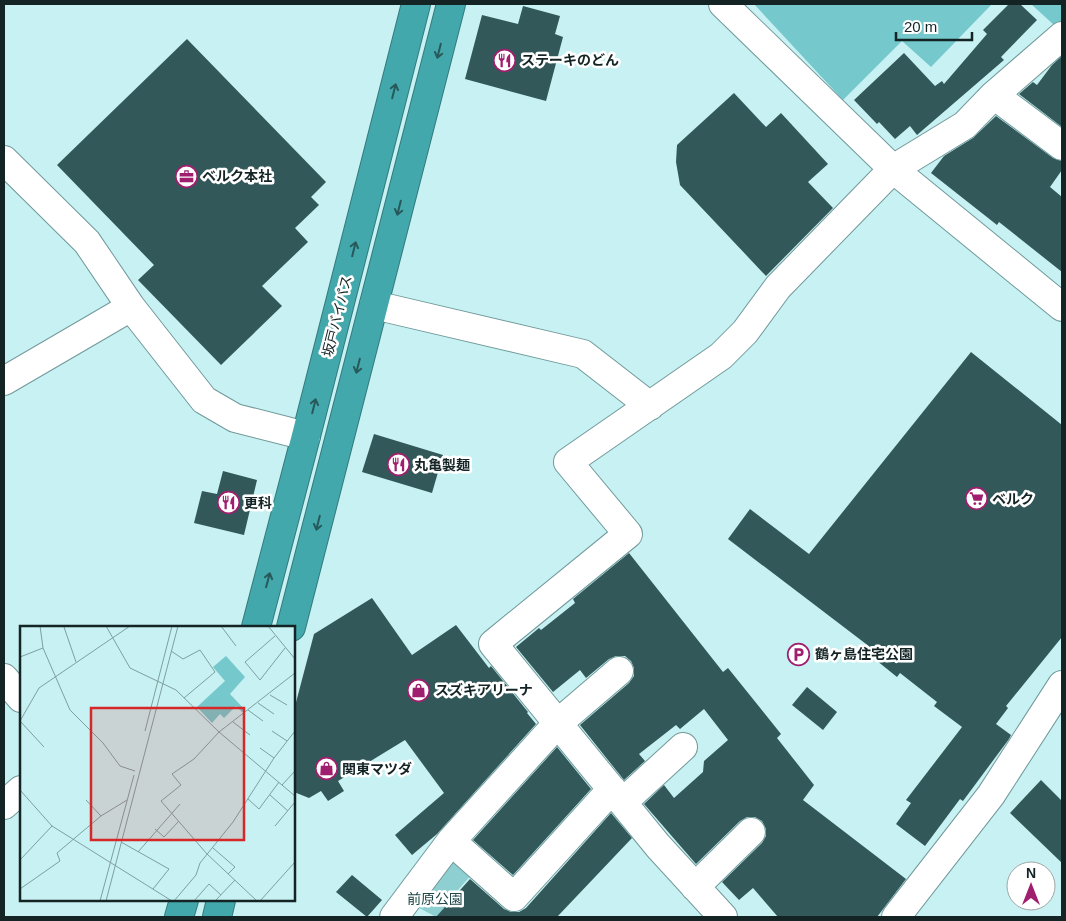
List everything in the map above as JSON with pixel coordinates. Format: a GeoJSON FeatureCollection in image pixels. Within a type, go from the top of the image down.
{"type":"FeatureCollection","features":[{"type":"Feature","properties":{"kind":"highway","name":"坂戸バイパス"},"geometry":{"type":"LineString","coordinates":[[256,626],[416,4]]}},
{"type":"Feature","properties":{"kind":"highway"},"geometry":{"type":"LineString","coordinates":[[291,626],[451,4]]}},
{"type":"Feature","properties":{"kind":"highway"},"geometry":{"type":"LineString","coordinates":[[179,917],[184,901]]}},
{"type":"Feature","properties":{"kind":"highway"},"geometry":{"type":"LineString","coordinates":[[217,917],[221,901]]}},
{"type":"Feature","properties":{"kind":"street"},"geometry":{"type":"LineString","coordinates":[[724,4],[893,169],[1062,307]]}},
{"type":"Feature","properties":{"kind":"street"},"geometry":{"type":"LineString","coordinates":[[723,917],[658,846],[493,644],[628,534],[568,462],[721,356],[745,332],[778,287],[893,169],[965,125],[994,95],[1062,36]]}},
{"type":"Feature","properties":{"kind":"street"},"geometry":{"type":"LineString","coordinates":[[994,95],[1062,146]]}},
{"type":"Feature","properties":{"kind":"street"},"geometry":{"type":"LineString","coordinates":[[4,160],[87,242],[130,307],[204,400],[235,418],[306,436]]}},
{"type":"Feature","properties":{"kind":"street"},"geometry":{"type":"LineString","coordinates":[[374,305],[583,354],[650,406]]}},
{"type":"Feature","properties":{"kind":"street"},"geometry":{"type":"LineString","coordinates":[[4,381],[130,307]]}},
{"type":"Feature","properties":{"kind":"street"},"geometry":{"type":"LineString","coordinates":[[394,917],[451,841],[557,724],[619,671]]}},
{"type":"Feature","properties":{"kind":"street"},"geometry":{"type":"LineString","coordinates":[[4,678],[20,697]]}},
{"type":"Feature","properties":{"kind":"street"},"geometry":{"type":"LineString","coordinates":[[896,917],[991,794],[1062,685]]}},
{"type":"Feature","properties":{"kind":"street"},"geometry":{"type":"LineString","coordinates":[[451,841],[514,897],[618,795],[683,747]]}},
{"type":"Feature","properties":{"kind":"street"},"geometry":{"type":"LineString","coordinates":[[695,887],[751,832]]}},
{"type":"Feature","properties":{"kind":"green space","name":"前原公園"},"geometry":{"type":"Polygon","coordinates":[[[447,860],[457,860],[472,874],[451,898],[470,917],[436,917],[412,904],[447,860]]]}},
{"type":"Feature","properties":{"kind":"shaded area"},"geometry":{"type":"Polygon","coordinates":[[[754,4],[992,4],[931,67],[902,41],[843,100],[754,4]]]}},
{"type":"Feature","properties":{"kind":"shaded area"},"geometry":{"type":"Polygon","coordinates":[[[1031,4],[1062,4],[1062,21],[1054,25],[1031,4]]]}},
{"type":"Feature","properties":{"kind":"building"},"geometry":{"type":"Polygon","coordinates":[[[1009,4],[1020,4],[1037,20],[1001,57],[1004,60],[917,135],[910,126],[895,139],[879,122],[877,124],[854,100],[904,53],[935,86],[942,81],[944,84],[987,34],[983,30],[1009,4]]]}},
{"type":"Feature","properties":{"kind":"building"},"geometry":{"type":"Polygon","coordinates":[[[523,6],[560,16],[555,34],[563,37],[546,101],[465,79],[482,15],[518,24],[523,6]]]}},
{"type":"Feature","properties":{"kind":"building"},"geometry":{"type":"Polygon","coordinates":[[[187,39],[326,182],[311,197],[319,205],[295,228],[308,242],[262,286],[282,306],[221,365],[138,280],[154,265],[57,165],[187,39]]]}},
{"type":"Feature","properties":{"kind":"building"},"geometry":{"type":"Polygon","coordinates":[[[1062,56],[1062,127],[1019,94],[1033,82],[1037,85],[1052,65],[1062,56]]]}},
{"type":"Feature","properties":{"kind":"building"},"geometry":{"type":"Polygon","coordinates":[[[734,93],[766,127],[781,113],[828,164],[808,182],[833,208],[766,276],[680,185],[676,162],[677,145],[734,93]]]}},
{"type":"Feature","properties":{"kind":"building"},"geometry":{"type":"Polygon","coordinates":[[[996,116],[1053,158],[1062,161],[1062,170],[1050,187],[1062,197],[1062,272],[999,222],[997,225],[931,173],[944,156],[973,138],[996,116]]]}},
{"type":"Feature","properties":{"kind":"building"},"geometry":{"type":"Polygon","coordinates":[[[971,352],[1062,425],[1062,637],[1006,706],[1008,708],[996,724],[1011,735],[1009,739],[963,801],[960,799],[925,846],[896,824],[911,803],[906,800],[962,727],[934,706],[937,702],[900,673],[897,677],[866,652],[870,647],[728,539],[750,509],[809,554],[971,352]]]}},
{"type":"Feature","properties":{"kind":"building"},"geometry":{"type":"Polygon","coordinates":[[[374,434],[443,455],[432,493],[362,472],[374,434]]]}},
{"type":"Feature","properties":{"kind":"building"},"geometry":{"type":"Polygon","coordinates":[[[223,471],[257,480],[244,535],[194,523],[202,491],[217,494],[223,471]]]}},
{"type":"Feature","properties":{"kind":"building"},"geometry":{"type":"Polygon","coordinates":[[[629,553],[723,672],[728,668],[781,734],[777,738],[814,785],[803,800],[906,879],[877,917],[778,917],[753,888],[739,900],[722,882],[762,843],[766,836],[766,829],[762,821],[755,817],[747,817],[740,821],[696,864],[644,804],[664,785],[674,798],[703,772],[704,761],[728,740],[704,709],[680,729],[676,725],[639,754],[645,761],[624,780],[580,725],[629,683],[634,676],[634,668],[631,661],[625,656],[616,656],[609,659],[586,678],[580,670],[553,692],[516,647],[575,603],[573,599],[629,553]]]}},
{"type":"Feature","properties":{"kind":"building"},"geometry":{"type":"Polygon","coordinates":[[[372,598],[412,655],[456,625],[536,724],[437,834],[412,855],[395,835],[444,793],[405,740],[338,781],[344,791],[328,801],[321,791],[309,798],[295,792],[295,706],[314,634],[372,598]]]}},
{"type":"Feature","properties":{"kind":"building"},"geometry":{"type":"Polygon","coordinates":[[[807,687],[837,712],[823,730],[792,705],[807,687]]]}},
{"type":"Feature","properties":{"kind":"building"},"geometry":{"type":"Polygon","coordinates":[[[557,747],[591,789],[513,875],[473,840],[557,747]]]}},
{"type":"Feature","properties":{"kind":"building"},"geometry":{"type":"Polygon","coordinates":[[[1041,780],[1062,801],[1062,863],[1010,813],[1041,780]]]}},
{"type":"Feature","properties":{"kind":"building"},"geometry":{"type":"Polygon","coordinates":[[[611,813],[632,838],[557,917],[436,917],[470,879],[504,909],[511,912],[519,912],[526,908],[611,813]]]}},
{"type":"Feature","properties":{"kind":"building"},"geometry":{"type":"Polygon","coordinates":[[[352,875],[382,900],[367,917],[336,892],[352,875]]]}},
{"type":"Feature","properties":{"kind":"place","name":"ステーキのどん"},"geometry":{"type":"Point","coordinates":[505,60]}},
{"type":"Feature","properties":{"kind":"place","name":"ベルク本社"},"geometry":{"type":"Point","coordinates":[186,176]}},
{"type":"Feature","properties":{"kind":"place","name":"丸亀製麺"},"geometry":{"type":"Point","coordinates":[398,465]}},
{"type":"Feature","properties":{"kind":"place","name":"ベルク"},"geometry":{"type":"Point","coordinates":[976,499]}},
{"type":"Feature","properties":{"kind":"place","name":"更科"},"geometry":{"type":"Point","coordinates":[228,503]}},
{"type":"Feature","properties":{"kind":"place","name":"鶴ヶ島住宅公園"},"geometry":{"type":"Point","coordinates":[799,654]}},
{"type":"Feature","properties":{"kind":"place","name":"スズキアリーナ"},"geometry":{"type":"Point","coordinates":[419,690]}},
{"type":"Feature","properties":{"kind":"place","name":"関東マツダ"},"geometry":{"type":"Point","coordinates":[326,769]}}]}
